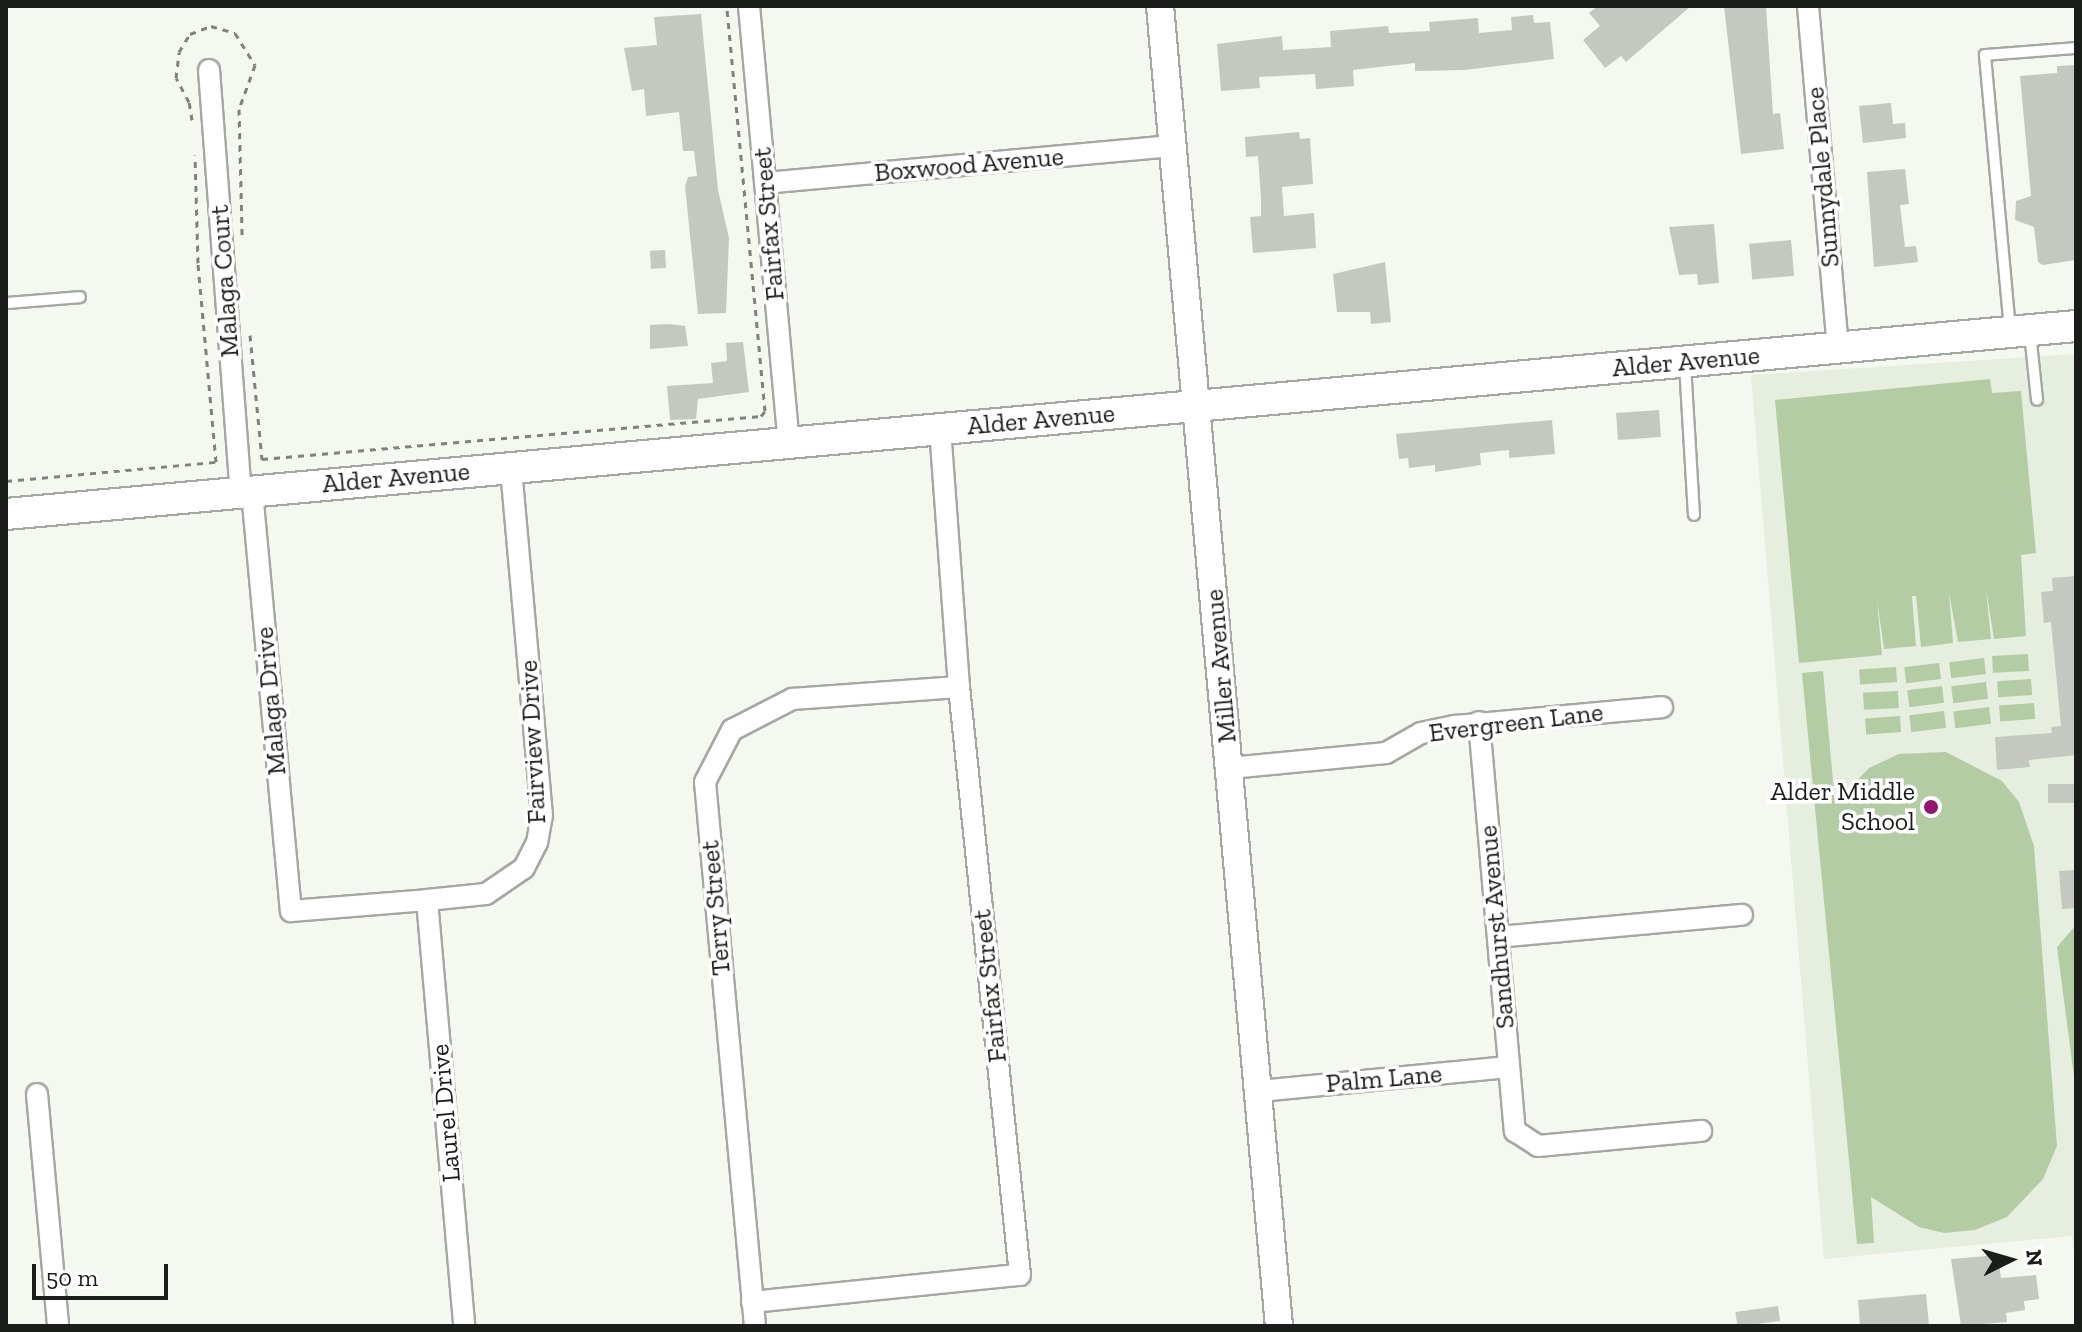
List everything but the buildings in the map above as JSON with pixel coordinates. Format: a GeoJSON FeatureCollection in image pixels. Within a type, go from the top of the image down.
{"type":"FeatureCollection","features":[{"type":"Feature","properties":{"kind":"main road","name":"Alder Avenue"},"geometry":{"type":"LineString","coordinates":[[6,514],[2076,326]]}},
{"type":"Feature","properties":{"kind":"street","name":"Fairfax Street"},"geometry":{"type":"LineString","coordinates":[[749,6],[789,443]]}},
{"type":"Feature","properties":{"kind":"street","name":"Miller Avenue"},"geometry":{"type":"LineString","coordinates":[[1160,6],[1279,1326]]}},
{"type":"Feature","properties":{"kind":"street","name":"Sunnydale Place"},"geometry":{"type":"LineString","coordinates":[[1808,6],[1838,348]]}},
{"type":"Feature","properties":{"kind":"street","name":"Malaga Court"},"geometry":{"type":"LineString","coordinates":[[209,70],[247,492]]}},
{"type":"Feature","properties":{"kind":"street","name":"Boxwood Avenue"},"geometry":{"type":"LineString","coordinates":[[765,183],[1173,146]]}},
{"type":"Feature","properties":{"kind":"street","name":"Fairfax Street"},"geometry":{"type":"LineString","coordinates":[[752,1302],[1020,1275],[959,687],[940,430]]}},
{"type":"Feature","properties":{"kind":"street","name":"Fairview Drive"},"geometry":{"type":"LineString","coordinates":[[291,911],[486,894],[524,868],[537,843],[542,816],[511,468]]}},
{"type":"Feature","properties":{"kind":"street","name":"Malaga Drive"},"geometry":{"type":"LineString","coordinates":[[247,492],[291,911]]}},
{"type":"Feature","properties":{"kind":"street","name":"Terry Street"},"geometry":{"type":"LineString","coordinates":[[755,1326],[705,782],[732,730],[792,699],[959,687]]}},
{"type":"Feature","properties":{"kind":"street","name":"Evergreen Lane"},"geometry":{"type":"LineString","coordinates":[[1230,768],[1386,753],[1421,733],[1479,722],[1662,707]]}},
{"type":"Feature","properties":{"kind":"street","name":"Sandhurst Avenue"},"geometry":{"type":"LineString","coordinates":[[1479,722],[1515,1131],[1538,1146],[1701,1131]]}},
{"type":"Feature","properties":{"kind":"street","name":"Laurel Drive"},"geometry":{"type":"LineString","coordinates":[[427,900],[464,1326]]}},
{"type":"Feature","properties":{"kind":"street"},"geometry":{"type":"LineString","coordinates":[[1498,937],[1742,915]]}},
{"type":"Feature","properties":{"kind":"street","name":"Palm Lane"},"geometry":{"type":"LineString","coordinates":[[1259,1091],[1509,1067]]}},
{"type":"Feature","properties":{"kind":"street"},"geometry":{"type":"LineString","coordinates":[[37,1094],[58,1326]]}},
{"type":"Feature","properties":{"kind":"lane"},"geometry":{"type":"LineString","coordinates":[[2037,400],[2020,331],[1985,55],[2076,48]]}},
{"type":"Feature","properties":{"kind":"lane"},"geometry":{"type":"LineString","coordinates":[[6,303],[80,297]]}},
{"type":"Feature","properties":{"kind":"lane"},"geometry":{"type":"LineString","coordinates":[[1685,362],[1694,515]]}},
{"type":"Feature","properties":{"kind":"path"},"geometry":{"type":"LineString","coordinates":[[250,333],[262,459],[761,416],[765,411],[727,6]]}},
{"type":"Feature","properties":{"kind":"path"},"geometry":{"type":"LineString","coordinates":[[193,124],[189,102],[176,78],[179,52],[190,34],[211,26],[235,33],[255,65],[239,109],[242,239]]}},
{"type":"Feature","properties":{"kind":"path"},"geometry":{"type":"LineString","coordinates":[[6,481],[216,462],[198,263],[194,149]]}},
{"type":"Feature","properties":{"kind":"shaded area","name":"Alder Middle School"},"geometry":{"type":"Polygon","coordinates":[[[2076,354],[2076,1272],[2072,1236],[1824,1259],[1751,375],[2076,354]]]}},
{"type":"Feature","properties":{"kind":"green space"},"geometry":{"type":"Polygon","coordinates":[[[1990,379],[1992,393],[2021,391],[2036,553],[2021,555],[2026,636],[1994,639],[1986,589],[1991,639],[1958,642],[1949,593],[1953,643],[1921,647],[1916,596],[1912,596],[1916,646],[1884,649],[1877,600],[1882,655],[1799,663],[1775,400],[1990,379]]]}},
{"type":"Feature","properties":{"kind":"green space"},"geometry":{"type":"Polygon","coordinates":[[[2028,654],[2029,671],[1993,673],[1992,656],[2028,654]]]}},
{"type":"Feature","properties":{"kind":"green space"},"geometry":{"type":"Polygon","coordinates":[[[1984,658],[1986,674],[1951,678],[1949,662],[1984,658]]]}},
{"type":"Feature","properties":{"kind":"green space"},"geometry":{"type":"Polygon","coordinates":[[[1939,663],[1941,679],[1906,683],[1904,667],[1939,663]]]}},
{"type":"Feature","properties":{"kind":"green space"},"geometry":{"type":"Polygon","coordinates":[[[1896,667],[1897,682],[1860,685],[1859,670],[1896,667]]]}},
{"type":"Feature","properties":{"kind":"green space"},"geometry":{"type":"Polygon","coordinates":[[[1823,671],[1835,803],[1869,768],[1899,754],[1946,752],[2002,781],[2019,802],[2034,846],[2057,1146],[2043,1179],[2007,1217],[1975,1230],[1944,1233],[1919,1227],[1871,1197],[1874,1243],[1857,1244],[1802,673],[1823,671]]]}},
{"type":"Feature","properties":{"kind":"green space"},"geometry":{"type":"Polygon","coordinates":[[[2031,679],[2032,695],[1998,697],[1997,681],[2031,679]]]}},
{"type":"Feature","properties":{"kind":"green space"},"geometry":{"type":"Polygon","coordinates":[[[1986,682],[1988,699],[1953,703],[1951,686],[1986,682]]]}},
{"type":"Feature","properties":{"kind":"green space"},"geometry":{"type":"Polygon","coordinates":[[[1942,686],[1944,703],[1909,707],[1907,690],[1942,686]]]}},
{"type":"Feature","properties":{"kind":"green space"},"geometry":{"type":"Polygon","coordinates":[[[1898,691],[1899,708],[1864,710],[1863,693],[1898,691]]]}},
{"type":"Feature","properties":{"kind":"green space"},"geometry":{"type":"Polygon","coordinates":[[[2034,703],[2035,719],[2000,721],[1999,705],[2034,703]]]}},
{"type":"Feature","properties":{"kind":"green space"},"geometry":{"type":"Polygon","coordinates":[[[1989,707],[1991,724],[1955,728],[1953,711],[1989,707]]]}},
{"type":"Feature","properties":{"kind":"green space"},"geometry":{"type":"Polygon","coordinates":[[[1944,711],[1946,728],[1911,732],[1909,715],[1944,711]]]}},
{"type":"Feature","properties":{"kind":"green space"},"geometry":{"type":"Polygon","coordinates":[[[1900,716],[1901,732],[1866,734],[1865,718],[1900,716]]]}},
{"type":"Feature","properties":{"kind":"green space"},"geometry":{"type":"Polygon","coordinates":[[[2076,925],[2076,1092],[2057,947],[2076,925]]]}},
{"type":"Feature","properties":{"kind":"place","name":"Alder Middle School"},"geometry":{"type":"Point","coordinates":[1931,807]}}]}
